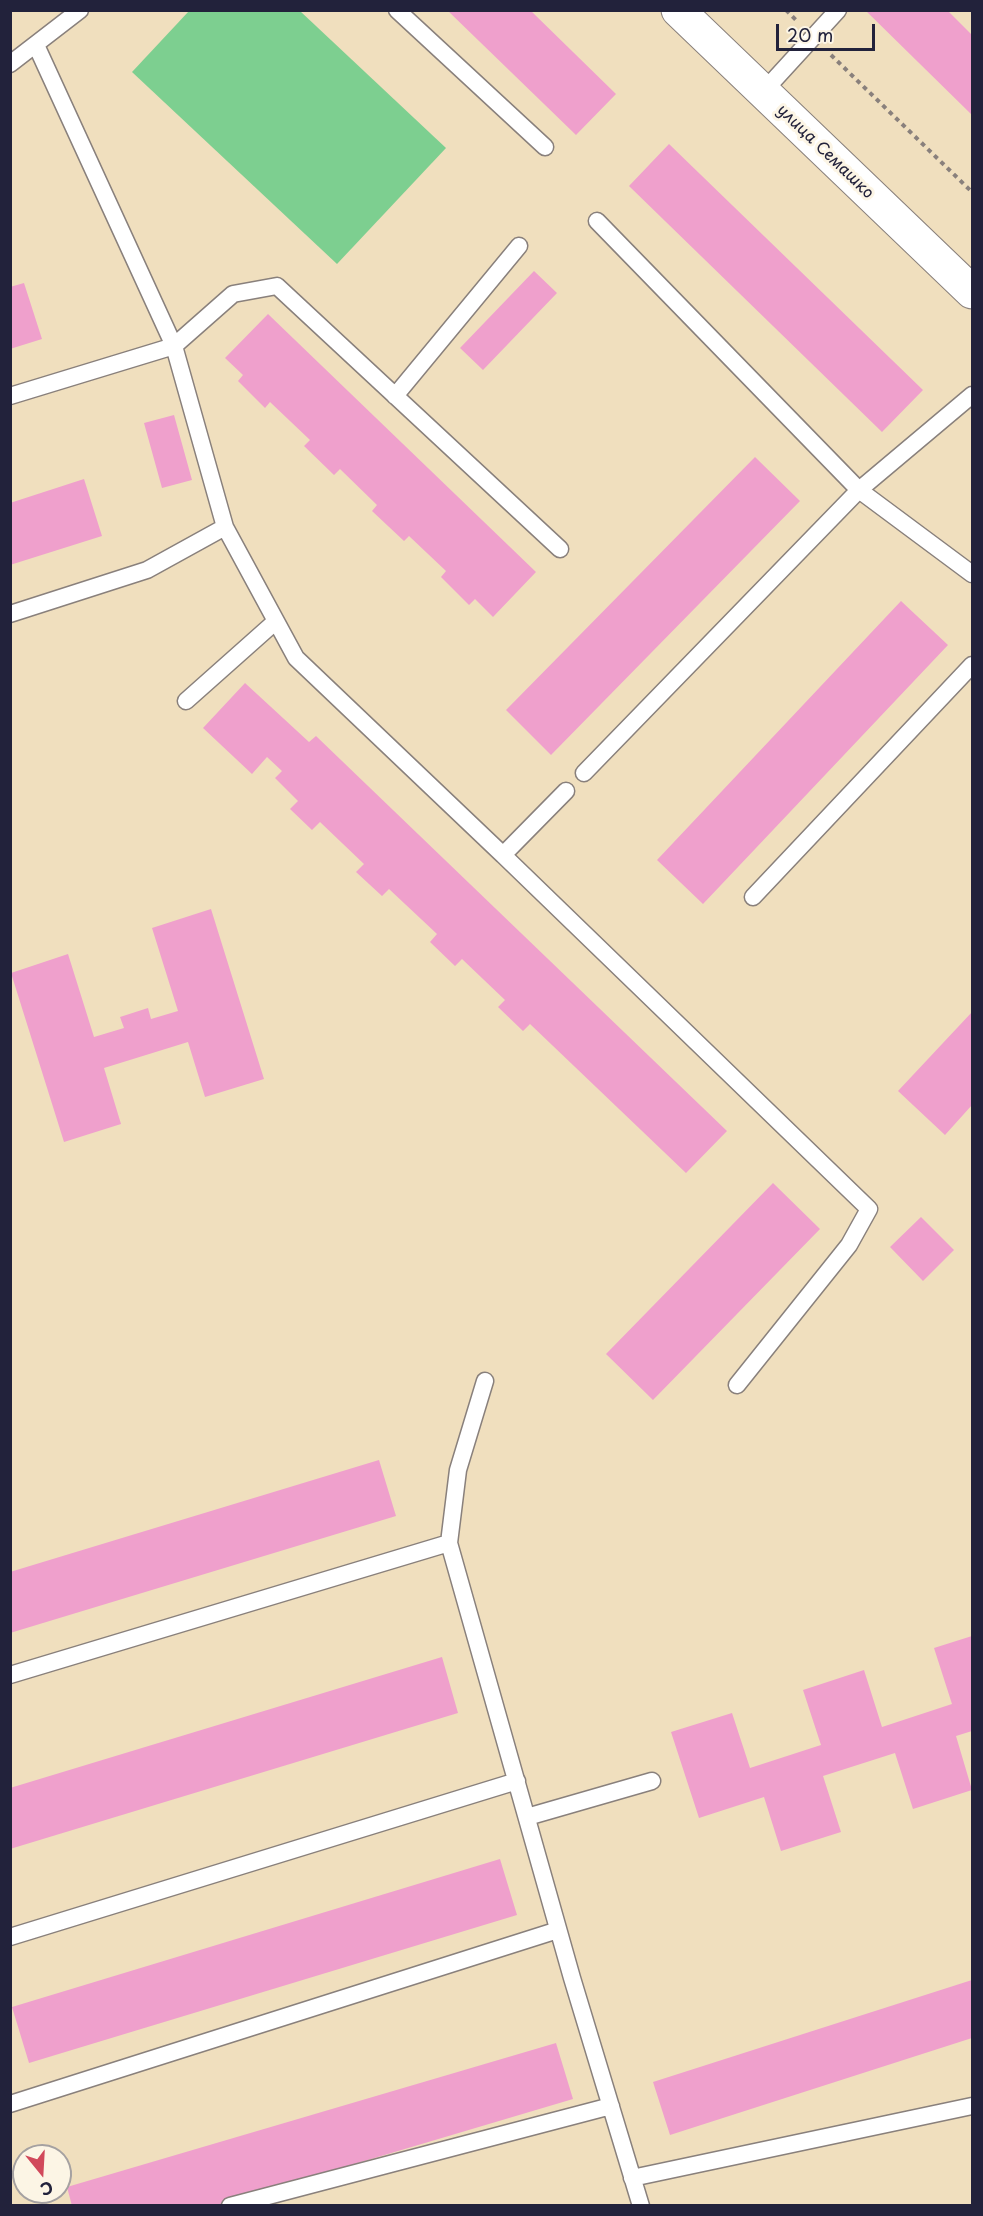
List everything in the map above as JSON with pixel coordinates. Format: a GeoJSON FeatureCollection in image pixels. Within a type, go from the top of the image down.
{"type":"FeatureCollection","features":[{"type":"Feature","properties":{"kind":"street","name":"улица Семашко"},"geometry":{"type":"LineString","coordinates":[[678,10],[972,292]]}},
{"type":"Feature","properties":{"kind":"lane"},"geometry":{"type":"LineString","coordinates":[[10,64],[80,10]]}},
{"type":"Feature","properties":{"kind":"lane"},"geometry":{"type":"LineString","coordinates":[[397,10],[545,147]]}},
{"type":"Feature","properties":{"kind":"lane"},"geometry":{"type":"LineString","coordinates":[[763,92],[838,10]]}},
{"type":"Feature","properties":{"kind":"lane"},"geometry":{"type":"LineString","coordinates":[[36,45],[174,346],[225,527],[296,658],[869,1209],[849,1245],[737,1385]]}},
{"type":"Feature","properties":{"kind":"lane"},"geometry":{"type":"LineString","coordinates":[[597,221],[859,490],[972,574]]}},
{"type":"Feature","properties":{"kind":"lane"},"geometry":{"type":"LineString","coordinates":[[395,396],[519,246]]}},
{"type":"Feature","properties":{"kind":"lane"},"geometry":{"type":"LineString","coordinates":[[10,396],[174,346],[233,294],[277,286],[560,549]]}},
{"type":"Feature","properties":{"kind":"lane"},"geometry":{"type":"LineString","coordinates":[[584,773],[859,490],[972,394]]}},
{"type":"Feature","properties":{"kind":"lane"},"geometry":{"type":"LineString","coordinates":[[10,614],[147,570],[225,527]]}},
{"type":"Feature","properties":{"kind":"lane"},"geometry":{"type":"LineString","coordinates":[[186,701],[276,621]]}},
{"type":"Feature","properties":{"kind":"lane"},"geometry":{"type":"LineString","coordinates":[[753,897],[972,664]]}},
{"type":"Feature","properties":{"kind":"lane"},"geometry":{"type":"LineString","coordinates":[[503,855],[566,791]]}},
{"type":"Feature","properties":{"kind":"lane"},"geometry":{"type":"LineString","coordinates":[[485,1381],[458,1470],[449,1543],[558,1930],[641,2205]]}},
{"type":"Feature","properties":{"kind":"lane"},"geometry":{"type":"LineString","coordinates":[[10,1675],[449,1543]]}},
{"type":"Feature","properties":{"kind":"lane"},"geometry":{"type":"LineString","coordinates":[[10,1937],[517,1781]]}},
{"type":"Feature","properties":{"kind":"lane"},"geometry":{"type":"LineString","coordinates":[[526,1817],[652,1781]]}},
{"type":"Feature","properties":{"kind":"lane"},"geometry":{"type":"LineString","coordinates":[[10,2104],[558,1930]]}},
{"type":"Feature","properties":{"kind":"lane"},"geometry":{"type":"LineString","coordinates":[[230,2205],[610,2106]]}},
{"type":"Feature","properties":{"kind":"lane"},"geometry":{"type":"LineString","coordinates":[[632,2178],[972,2106]]}},
{"type":"Feature","properties":{"kind":"path"},"geometry":{"type":"LineString","coordinates":[[786,10],[972,192]]}},
{"type":"Feature","properties":{"kind":"green space"},"geometry":{"type":"Polygon","coordinates":[[[189,11],[300,11],[446,148],[337,264],[132,72],[189,11]]]}},
{"type":"Feature","properties":{"kind":"building"},"geometry":{"type":"Polygon","coordinates":[[[447,10],[530,10],[616,94],[576,135],[447,10]]]}},
{"type":"Feature","properties":{"kind":"building"},"geometry":{"type":"Polygon","coordinates":[[[865,10],[947,10],[972,35],[972,115],[865,10]]]}},
{"type":"Feature","properties":{"kind":"building"},"geometry":{"type":"Polygon","coordinates":[[[669,144],[923,390],[882,432],[629,186],[669,144]]]}},
{"type":"Feature","properties":{"kind":"building"},"geometry":{"type":"Polygon","coordinates":[[[534,271],[557,293],[483,370],[460,348],[534,271]]]}},
{"type":"Feature","properties":{"kind":"building"},"geometry":{"type":"Polygon","coordinates":[[[24,283],[42,339],[10,349],[10,287],[24,283]]]}},
{"type":"Feature","properties":{"kind":"building"},"geometry":{"type":"Polygon","coordinates":[[[268,314],[536,572],[493,617],[475,599],[469,605],[441,577],[446,571],[409,536],[404,541],[372,511],[377,505],[340,469],[334,475],[304,446],[310,440],[270,402],[265,408],[238,381],[243,375],[225,358],[268,314]]]}},
{"type":"Feature","properties":{"kind":"building"},"geometry":{"type":"Polygon","coordinates":[[[174,415],[192,480],[162,488],[144,423],[174,415]]]}},
{"type":"Feature","properties":{"kind":"building"},"geometry":{"type":"Polygon","coordinates":[[[755,457],[800,501],[551,755],[506,710],[755,457]]]}},
{"type":"Feature","properties":{"kind":"building"},"geometry":{"type":"Polygon","coordinates":[[[84,479],[102,536],[10,565],[10,503],[84,479]]]}},
{"type":"Feature","properties":{"kind":"building"},"geometry":{"type":"Polygon","coordinates":[[[901,601],[948,645],[703,904],[657,860],[901,601]]]}},
{"type":"Feature","properties":{"kind":"building"},"geometry":{"type":"Polygon","coordinates":[[[245,683],[309,742],[316,736],[727,1131],[686,1173],[530,1024],[523,1031],[498,1007],[505,1000],[462,959],[455,966],[430,942],[437,934],[389,889],[382,896],[356,872],[364,864],[320,822],[312,830],[290,809],[298,801],[275,778],[282,771],[267,757],[252,774],[203,728],[245,683]]]}},
{"type":"Feature","properties":{"kind":"building"},"geometry":{"type":"Polygon","coordinates":[[[211,909],[264,1079],[205,1097],[188,1042],[104,1068],[121,1124],[64,1142],[11,973],[68,954],[94,1037],[124,1028],[120,1017],[148,1008],[151,1019],[178,1011],[152,928],[211,909]]]}},
{"type":"Feature","properties":{"kind":"building"},"geometry":{"type":"Polygon","coordinates":[[[972,1012],[972,1105],[945,1135],[898,1091],[972,1012]]]}},
{"type":"Feature","properties":{"kind":"building"},"geometry":{"type":"Polygon","coordinates":[[[773,1183],[820,1229],[653,1400],[606,1354],[773,1183]]]}},
{"type":"Feature","properties":{"kind":"building"},"geometry":{"type":"Polygon","coordinates":[[[921,1217],[954,1250],[923,1281],[890,1247],[921,1217]]]}},
{"type":"Feature","properties":{"kind":"building"},"geometry":{"type":"Polygon","coordinates":[[[379,1460],[396,1516],[10,1633],[10,1572],[379,1460]]]}},
{"type":"Feature","properties":{"kind":"building"},"geometry":{"type":"Polygon","coordinates":[[[972,1636],[972,1731],[956,1736],[972,1790],[913,1809],[895,1753],[823,1776],[841,1832],[781,1851],[764,1797],[699,1818],[671,1732],[732,1713],[750,1768],[821,1745],[803,1690],[864,1670],[882,1727],[952,1704],[934,1648],[972,1636]]]}},
{"type":"Feature","properties":{"kind":"building"},"geometry":{"type":"Polygon","coordinates":[[[442,1657],[458,1713],[10,1849],[10,1788],[442,1657]]]}},
{"type":"Feature","properties":{"kind":"building"},"geometry":{"type":"Polygon","coordinates":[[[500,1859],[517,1915],[29,2063],[12,2007],[500,1859]]]}},
{"type":"Feature","properties":{"kind":"building"},"geometry":{"type":"Polygon","coordinates":[[[972,1980],[972,2038],[670,2135],[653,2082],[972,1980]]]}},
{"type":"Feature","properties":{"kind":"building"},"geometry":{"type":"Polygon","coordinates":[[[556,2043],[573,2099],[213,2206],[72,2206],[72,2186],[556,2043]]]}}]}
